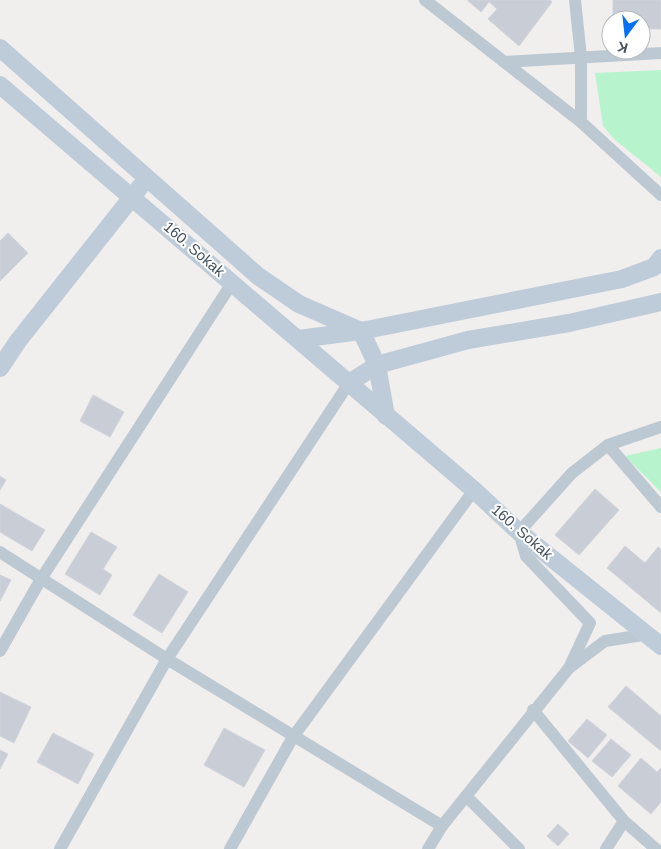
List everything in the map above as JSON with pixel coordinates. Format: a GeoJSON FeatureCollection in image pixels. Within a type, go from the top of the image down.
{"type":"FeatureCollection","features":[{"type":"Feature","properties":{"kind":"street"},"geometry":{"type":"LineString","coordinates":[[425,0],[581,122],[661,195]]}},
{"type":"Feature","properties":{"kind":"street"},"geometry":{"type":"LineString","coordinates":[[575,0],[581,57],[581,122]]}},
{"type":"Feature","properties":{"kind":"street"},"geometry":{"type":"LineString","coordinates":[[0,48],[258,276],[299,304],[361,331],[377,365],[386,416]]}},
{"type":"Feature","properties":{"kind":"street"},"geometry":{"type":"LineString","coordinates":[[504,62],[661,53]]}},
{"type":"Feature","properties":{"kind":"street","name":"160. Sokak"},"geometry":{"type":"LineString","coordinates":[[0,85],[133,196],[474,490],[519,532],[655,640]]}},
{"type":"Feature","properties":{"kind":"street"},"geometry":{"type":"LineString","coordinates":[[0,368],[18,341],[147,178]]}},
{"type":"Feature","properties":{"kind":"street"},"geometry":{"type":"LineString","coordinates":[[298,339],[361,331],[622,279],[654,267],[661,258]]}},
{"type":"Feature","properties":{"kind":"street"},"geometry":{"type":"LineString","coordinates":[[0,651],[41,579],[232,283]]}},
{"type":"Feature","properties":{"kind":"street"},"geometry":{"type":"LineString","coordinates":[[60,849],[167,659],[349,383],[377,365],[468,340],[569,323],[661,302]]}},
{"type":"Feature","properties":{"kind":"street"},"geometry":{"type":"LineString","coordinates":[[428,849],[442,826],[568,668],[590,624],[526,556],[519,532],[572,473],[608,445],[661,427]]}},
{"type":"Feature","properties":{"kind":"street"},"geometry":{"type":"LineString","coordinates":[[608,445],[661,507]]}},
{"type":"Feature","properties":{"kind":"street"},"geometry":{"type":"LineString","coordinates":[[230,849],[294,737],[474,490]]}},
{"type":"Feature","properties":{"kind":"street"},"geometry":{"type":"LineString","coordinates":[[0,552],[167,659],[442,826]]}},
{"type":"Feature","properties":{"kind":"street"},"geometry":{"type":"LineString","coordinates":[[568,668],[605,641],[655,640]]}},
{"type":"Feature","properties":{"kind":"street"},"geometry":{"type":"LineString","coordinates":[[533,710],[624,821],[656,849]]}},
{"type":"Feature","properties":{"kind":"street"},"geometry":{"type":"LineString","coordinates":[[466,796],[519,849]]}},
{"type":"Feature","properties":{"kind":"street"},"geometry":{"type":"LineString","coordinates":[[606,849],[624,821]]}},
{"type":"Feature","properties":{"kind":"green space"},"geometry":{"type":"Polygon","coordinates":[[[661,70],[661,177],[614,139],[603,126],[595,73],[661,70]]]}},
{"type":"Feature","properties":{"kind":"green space"},"geometry":{"type":"Polygon","coordinates":[[[661,448],[661,492],[625,456],[661,448]]]}},
{"type":"Feature","properties":{"kind":"building"},"geometry":{"type":"Polygon","coordinates":[[[467,0],[550,0],[552,2],[519,46],[488,19],[497,9],[489,2],[481,12],[467,0]]]}},
{"type":"Feature","properties":{"kind":"building"},"geometry":{"type":"Polygon","coordinates":[[[613,0],[661,0],[661,29],[651,29],[651,10],[613,10],[613,0]]]}},
{"type":"Feature","properties":{"kind":"building"},"geometry":{"type":"Polygon","coordinates":[[[8,233],[28,253],[0,281],[0,241],[8,233]]]}},
{"type":"Feature","properties":{"kind":"building"},"geometry":{"type":"Polygon","coordinates":[[[93,395],[124,412],[110,437],[80,421],[93,395]]]}},
{"type":"Feature","properties":{"kind":"building"},"geometry":{"type":"Polygon","coordinates":[[[0,476],[6,480],[0,490],[0,476]]]}},
{"type":"Feature","properties":{"kind":"building"},"geometry":{"type":"Polygon","coordinates":[[[595,489],[619,510],[579,555],[555,535],[595,489]]]}},
{"type":"Feature","properties":{"kind":"building"},"geometry":{"type":"Polygon","coordinates":[[[0,504],[45,530],[32,551],[0,532],[0,504]]]}},
{"type":"Feature","properties":{"kind":"building"},"geometry":{"type":"Polygon","coordinates":[[[91,532],[117,547],[103,569],[112,575],[100,595],[65,574],[91,532]]]}},
{"type":"Feature","properties":{"kind":"building"},"geometry":{"type":"Polygon","coordinates":[[[625,546],[645,563],[658,547],[661,549],[661,613],[607,568],[625,546]]]}},
{"type":"Feature","properties":{"kind":"building"},"geometry":{"type":"Polygon","coordinates":[[[159,574],[188,592],[162,633],[133,615],[159,574]]]}},
{"type":"Feature","properties":{"kind":"building"},"geometry":{"type":"Polygon","coordinates":[[[0,575],[11,580],[0,601],[0,575]]]}},
{"type":"Feature","properties":{"kind":"building"},"geometry":{"type":"Polygon","coordinates":[[[626,686],[661,716],[661,751],[608,707],[626,686]]]}},
{"type":"Feature","properties":{"kind":"building"},"geometry":{"type":"Polygon","coordinates":[[[0,692],[31,707],[14,743],[0,736],[0,692]]]}},
{"type":"Feature","properties":{"kind":"building"},"geometry":{"type":"Polygon","coordinates":[[[587,719],[607,735],[588,758],[568,741],[587,719]]]}},
{"type":"Feature","properties":{"kind":"building"},"geometry":{"type":"Polygon","coordinates":[[[224,728],[265,750],[244,787],[204,765],[224,728]]]}},
{"type":"Feature","properties":{"kind":"building"},"geometry":{"type":"Polygon","coordinates":[[[53,733],[94,754],[78,784],[37,762],[53,733]]]}},
{"type":"Feature","properties":{"kind":"building"},"geometry":{"type":"Polygon","coordinates":[[[611,739],[631,755],[612,777],[592,761],[611,739]]]}},
{"type":"Feature","properties":{"kind":"building"},"geometry":{"type":"Polygon","coordinates":[[[0,750],[8,754],[0,769],[0,750]]]}},
{"type":"Feature","properties":{"kind":"building"},"geometry":{"type":"Polygon","coordinates":[[[641,758],[657,772],[661,768],[661,802],[651,814],[618,786],[641,758]]]}},
{"type":"Feature","properties":{"kind":"building"},"geometry":{"type":"Polygon","coordinates":[[[558,824],[569,834],[558,846],[547,836],[558,824]]]}}]}
